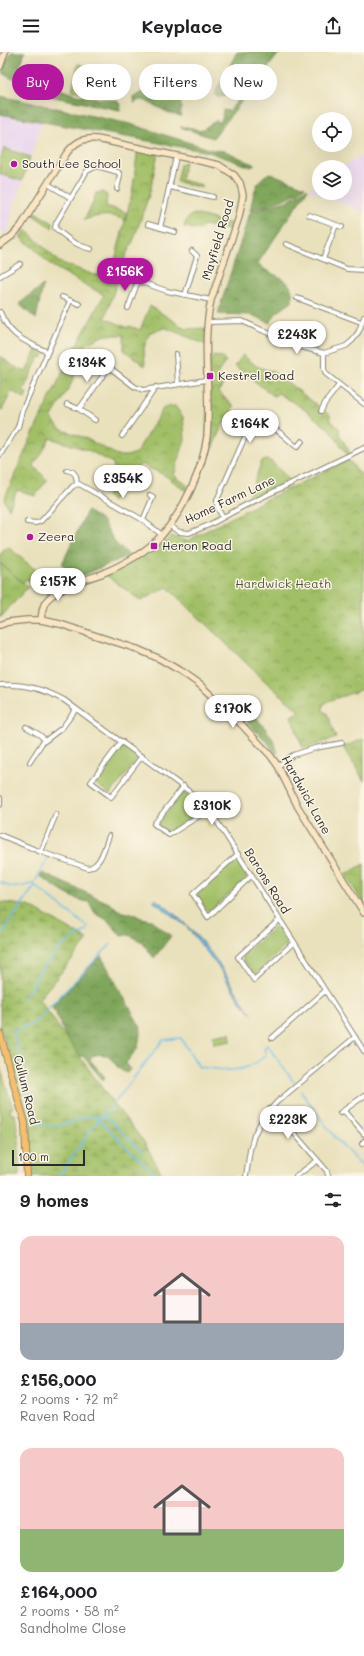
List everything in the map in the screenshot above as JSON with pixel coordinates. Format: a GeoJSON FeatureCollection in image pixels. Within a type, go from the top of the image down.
{"type":"FeatureCollection","features":[{"type":"Feature","properties":{"kind":"main road","name":"Cullum Road"},"geometry":{"type":"LineString","coordinates":[[0,1034],[24,1124],[27,1176]]}},
{"type":"Feature","properties":{"kind":"street"},"geometry":{"type":"LineString","coordinates":[[0,67],[5,52]]}},
{"type":"Feature","properties":{"kind":"street","name":"Mayfield Road"},"geometry":{"type":"LineString","coordinates":[[0,245],[12,236],[21,226],[72,146],[78,141],[89,138],[219,165],[230,172],[240,183],[243,195],[239,217],[211,300],[208,322],[206,380],[207,422],[205,444],[195,478],[187,497],[170,526]]}},
{"type":"Feature","properties":{"kind":"street"},"geometry":{"type":"LineString","coordinates":[[160,228],[176,157]]}},
{"type":"Feature","properties":{"kind":"street"},"geometry":{"type":"LineString","coordinates":[[91,249],[76,245],[55,228],[56,223],[87,171],[98,166],[118,172],[120,175],[117,189]]}},
{"type":"Feature","properties":{"kind":"street"},"geometry":{"type":"LineString","coordinates":[[48,184],[71,198]]}},
{"type":"Feature","properties":{"kind":"street"},"geometry":{"type":"LineString","coordinates":[[170,186],[213,197]]}},
{"type":"Feature","properties":{"kind":"street"},"geometry":{"type":"LineString","coordinates":[[309,215],[342,227]]}},
{"type":"Feature","properties":{"kind":"street"},"geometry":{"type":"LineString","coordinates":[[148,224],[175,232]]}},
{"type":"Feature","properties":{"kind":"street"},"geometry":{"type":"LineString","coordinates":[[323,260],[336,225]]}},
{"type":"Feature","properties":{"kind":"street"},"geometry":{"type":"LineString","coordinates":[[286,244],[347,269],[364,270]]}},
{"type":"Feature","properties":{"kind":"street"},"geometry":{"type":"LineString","coordinates":[[185,295],[197,256],[192,251]]}},
{"type":"Feature","properties":{"kind":"street"},"geometry":{"type":"LineString","coordinates":[[0,276],[20,264]]}},
{"type":"Feature","properties":{"kind":"street"},"geometry":{"type":"LineString","coordinates":[[128,308],[138,281],[185,295],[211,300]]}},
{"type":"Feature","properties":{"kind":"street"},"geometry":{"type":"LineString","coordinates":[[62,297],[79,304]]}},
{"type":"Feature","properties":{"kind":"street"},"geometry":{"type":"LineString","coordinates":[[297,298],[361,322]]}},
{"type":"Feature","properties":{"kind":"street"},"geometry":{"type":"LineString","coordinates":[[0,455],[18,427],[22,411],[70,301]]}},
{"type":"Feature","properties":{"kind":"street"},"geometry":{"type":"LineString","coordinates":[[0,312],[11,331],[47,352]]}},
{"type":"Feature","properties":{"kind":"street"},"geometry":{"type":"LineString","coordinates":[[208,322],[242,321],[297,346],[324,353],[346,346],[353,340],[359,331],[364,317]]}},
{"type":"Feature","properties":{"kind":"street"},"geometry":{"type":"LineString","coordinates":[[324,353],[324,368],[326,374],[364,404]]}},
{"type":"Feature","properties":{"kind":"street"},"geometry":{"type":"LineString","coordinates":[[176,354],[178,384]]}},
{"type":"Feature","properties":{"kind":"street"},"geometry":{"type":"LineString","coordinates":[[79,409],[109,367],[135,387],[142,390],[206,380]]}},
{"type":"Feature","properties":{"kind":"street"},"geometry":{"type":"LineString","coordinates":[[322,411],[325,403],[339,385]]}},
{"type":"Feature","properties":{"kind":"street"},"geometry":{"type":"LineString","coordinates":[[122,436],[156,387]]}},
{"type":"Feature","properties":{"kind":"street"},"geometry":{"type":"LineString","coordinates":[[67,404],[79,409],[94,420]]}},
{"type":"Feature","properties":{"kind":"street"},"geometry":{"type":"LineString","coordinates":[[222,517],[217,505],[217,500],[248,430],[258,424],[268,424],[297,447],[302,441]]}},
{"type":"Feature","properties":{"kind":"street","name":"Home Farm Lane"},"geometry":{"type":"LineString","coordinates":[[41,620],[43,606],[52,595],[124,563],[146,549],[170,526],[179,532],[189,533],[364,448]]}},
{"type":"Feature","properties":{"kind":"street"},"geometry":{"type":"LineString","coordinates":[[67,470],[73,472],[76,476],[77,484]]}},
{"type":"Feature","properties":{"kind":"street"},"geometry":{"type":"LineString","coordinates":[[27,522],[36,523],[41,521],[70,488],[77,484],[81,484],[143,520],[162,535]]}},
{"type":"Feature","properties":{"kind":"street"},"geometry":{"type":"LineString","coordinates":[[143,520],[154,497],[150,495]]}},
{"type":"Feature","properties":{"kind":"street","name":"Hardwick Lane"},"geometry":{"type":"LineString","coordinates":[[0,625],[8,622],[27,620],[41,620],[60,624],[137,649],[160,659],[182,672],[208,693],[241,724],[270,755],[278,766],[298,807],[363,911]]}},
{"type":"Feature","properties":{"kind":"street","name":"Barons Road"},"geometry":{"type":"LineString","coordinates":[[0,685],[28,686],[52,693],[202,799],[210,809],[324,991],[364,1051]]}},
{"type":"Feature","properties":{"kind":"street"},"geometry":{"type":"LineString","coordinates":[[30,762],[45,740],[62,728],[76,709]]}},
{"type":"Feature","properties":{"kind":"street"},"geometry":{"type":"LineString","coordinates":[[26,727],[40,735],[45,740]]}},
{"type":"Feature","properties":{"kind":"street"},"geometry":{"type":"LineString","coordinates":[[122,741],[89,781],[113,799],[142,756]]}},
{"type":"Feature","properties":{"kind":"street"},"geometry":{"type":"LineString","coordinates":[[278,766],[293,754],[342,743]]}},
{"type":"Feature","properties":{"kind":"street"},"geometry":{"type":"LineString","coordinates":[[154,824],[184,786]]}},
{"type":"Feature","properties":{"kind":"street"},"geometry":{"type":"LineString","coordinates":[[0,798],[0,805]]}},
{"type":"Feature","properties":{"kind":"street"},"geometry":{"type":"LineString","coordinates":[[148,822],[154,824],[170,837],[210,809]]}},
{"type":"Feature","properties":{"kind":"street"},"geometry":{"type":"LineString","coordinates":[[41,852],[56,814]]}},
{"type":"Feature","properties":{"kind":"street"},"geometry":{"type":"LineString","coordinates":[[0,835],[86,868],[90,868],[98,862],[109,836]]}},
{"type":"Feature","properties":{"kind":"street"},"geometry":{"type":"LineString","coordinates":[[193,894],[238,854]]}},
{"type":"Feature","properties":{"kind":"street"},"geometry":{"type":"LineString","coordinates":[[190,890],[209,919],[252,875]]}},
{"type":"Feature","properties":{"kind":"street"},"geometry":{"type":"LineString","coordinates":[[279,920],[237,955],[254,981],[294,942]]}},
{"type":"Feature","properties":{"kind":"street"},"geometry":{"type":"LineString","coordinates":[[272,1038],[278,1037],[324,991]]}},
{"type":"Feature","properties":{"kind":"street"},"geometry":{"type":"LineString","coordinates":[[246,1176],[254,1135],[264,1116],[355,1037]]}},
{"type":"Feature","properties":{"kind":"street"},"geometry":{"type":"LineString","coordinates":[[364,1096],[342,1112],[364,1134]]}},
{"type":"Feature","properties":{"kind":"street"},"geometry":{"type":"LineString","coordinates":[[270,1110],[294,1133],[327,1171],[328,1176]]}},
{"type":"Feature","properties":{"kind":"street"},"geometry":{"type":"LineString","coordinates":[[296,1176],[317,1161]]}},
{"type":"Feature","properties":{"kind":"shaded area","name":"South Lee School"},"geometry":{"type":"Polygon","coordinates":[[[0,114],[42,122],[11,216],[7,234],[0,231],[0,114]]]}},
{"type":"Feature","properties":{"kind":"shaded area"},"geometry":{"type":"Polygon","coordinates":[[[364,154],[364,212],[335,200],[352,200],[352,161],[364,154]]]}},
{"type":"Feature","properties":{"kind":"green space"},"geometry":{"type":"Polygon","coordinates":[[[11,52],[25,52],[21,64],[12,64],[12,78],[2,73],[11,52]]]}},
{"type":"Feature","properties":{"kind":"green space"},"geometry":{"type":"Polygon","coordinates":[[[237,52],[280,52],[271,64],[231,64],[237,52]]]}},
{"type":"Feature","properties":{"kind":"green space"},"geometry":{"type":"Polygon","coordinates":[[[220,84],[220,97],[215,95],[220,84]]]}},
{"type":"Feature","properties":{"kind":"green space"},"geometry":{"type":"Polygon","coordinates":[[[64,91],[72,94],[72,100],[118,101],[118,103],[121,104],[120,110],[64,99],[64,91]]]}},
{"type":"Feature","properties":{"kind":"green space"},"geometry":{"type":"Polygon","coordinates":[[[139,94],[139,100],[134,103],[135,99],[132,98],[139,94]]]}},
{"type":"Feature","properties":{"kind":"green space"},"geometry":{"type":"Polygon","coordinates":[[[0,96],[12,99],[12,100],[19,100],[130,124],[213,150],[225,151],[255,165],[251,167],[209,152],[0,114],[0,96]]]}},
{"type":"Feature","properties":{"kind":"green space"},"geometry":{"type":"Polygon","coordinates":[[[144,100],[180,100],[181,116],[167,112],[144,100]]]}},
{"type":"Feature","properties":{"kind":"green space"},"geometry":{"type":"Polygon","coordinates":[[[238,100],[243,100],[213,138],[180,127],[193,128],[200,131],[217,120],[219,123],[222,118],[224,118],[224,116],[222,116],[223,110],[230,111],[238,100]]]}},
{"type":"Feature","properties":{"kind":"green space"},"geometry":{"type":"Polygon","coordinates":[[[4,148],[30,157],[22,181],[0,174],[0,160],[4,148]]]}},
{"type":"Feature","properties":{"kind":"green space"},"geometry":{"type":"Polygon","coordinates":[[[138,148],[158,153],[150,192],[134,239],[126,255],[105,318],[128,328],[129,326],[140,330],[150,306],[186,329],[207,328],[207,345],[166,328],[150,332],[144,348],[145,366],[124,350],[124,335],[106,335],[87,343],[70,386],[51,418],[60,429],[85,438],[119,456],[127,456],[136,453],[164,407],[175,406],[183,417],[185,439],[174,475],[188,486],[186,491],[166,476],[141,464],[123,483],[112,502],[107,497],[116,478],[113,463],[90,451],[50,438],[41,455],[33,465],[47,480],[35,496],[17,490],[9,509],[4,500],[27,448],[64,370],[104,295],[52,266],[20,237],[26,230],[59,262],[94,275],[109,274],[114,264],[132,194],[138,148]]]}},
{"type":"Feature","properties":{"kind":"green space"},"geometry":{"type":"Polygon","coordinates":[[[185,162],[181,180],[202,185],[202,188],[177,182],[180,164],[185,162]]]}},
{"type":"Feature","properties":{"kind":"green space"},"geometry":{"type":"Polygon","coordinates":[[[270,173],[305,187],[285,199],[250,211],[258,184],[270,173]]]}},
{"type":"Feature","properties":{"kind":"green space"},"geometry":{"type":"Polygon","coordinates":[[[308,189],[258,263],[269,272],[281,278],[290,286],[292,302],[276,313],[270,323],[252,315],[218,314],[250,213],[264,207],[287,201],[308,189]]]}},
{"type":"Feature","properties":{"kind":"green space"},"geometry":{"type":"Polygon","coordinates":[[[102,192],[107,195],[106,206],[128,213],[126,221],[121,218],[111,216],[95,217],[84,220],[92,205],[96,193],[102,192]]]}},
{"type":"Feature","properties":{"kind":"green space"},"geometry":{"type":"Polygon","coordinates":[[[35,212],[53,223],[52,228],[33,215],[35,212]]]}},
{"type":"Feature","properties":{"kind":"green space"},"geometry":{"type":"Polygon","coordinates":[[[195,214],[232,224],[230,230],[204,225],[200,230],[184,227],[188,219],[195,214]]]}},
{"type":"Feature","properties":{"kind":"green space"},"geometry":{"type":"Polygon","coordinates":[[[43,285],[36,319],[19,304],[43,285]]]}},
{"type":"Feature","properties":{"kind":"green space"},"geometry":{"type":"Polygon","coordinates":[[[36,350],[44,355],[42,358],[39,357],[23,391],[27,393],[25,399],[12,391],[2,410],[0,409],[0,356],[15,367],[26,372],[36,350]]]}},
{"type":"Feature","properties":{"kind":"green space"},"geometry":{"type":"Polygon","coordinates":[[[243,355],[256,366],[273,372],[282,378],[331,416],[329,419],[340,429],[339,434],[351,454],[348,455],[329,429],[301,407],[278,393],[274,396],[235,366],[243,355]]]}},
{"type":"Feature","properties":{"kind":"green space"},"geometry":{"type":"Polygon","coordinates":[[[210,356],[221,357],[226,361],[217,374],[225,382],[218,392],[234,406],[221,428],[192,494],[206,453],[210,356]]]}},
{"type":"Feature","properties":{"kind":"green space"},"geometry":{"type":"Polygon","coordinates":[[[267,460],[272,462],[290,480],[244,503],[252,489],[262,461],[267,460]]]}},
{"type":"Feature","properties":{"kind":"green space","name":"Hardwick Heath"},"geometry":{"type":"Polygon","coordinates":[[[349,460],[358,472],[364,476],[364,689],[328,701],[323,705],[323,711],[327,713],[336,738],[303,749],[291,716],[300,712],[265,681],[167,587],[141,601],[106,575],[162,545],[171,536],[187,541],[271,497],[349,460]]]}},
{"type":"Feature","properties":{"kind":"green space"},"geometry":{"type":"Polygon","coordinates":[[[87,511],[102,520],[116,544],[129,555],[75,579],[62,564],[87,511]]]}},
{"type":"Feature","properties":{"kind":"green space"},"geometry":{"type":"Polygon","coordinates":[[[8,547],[37,571],[29,581],[26,579],[23,583],[0,563],[0,554],[8,547]]]}},
{"type":"Feature","properties":{"kind":"green space"},"geometry":{"type":"Polygon","coordinates":[[[0,563],[28,587],[0,618],[0,563]]]}},
{"type":"Feature","properties":{"kind":"green space"},"geometry":{"type":"Polygon","coordinates":[[[255,716],[272,738],[278,753],[276,754],[267,742],[247,722],[255,716]]]}},
{"type":"Feature","properties":{"kind":"green space"},"geometry":{"type":"Polygon","coordinates":[[[364,739],[364,781],[343,747],[364,739]]]}},
{"type":"Feature","properties":{"kind":"green space"},"geometry":{"type":"Polygon","coordinates":[[[123,747],[136,755],[137,760],[109,794],[95,783],[95,780],[118,749],[123,747]]]}},
{"type":"Feature","properties":{"kind":"green space"},"geometry":{"type":"Polygon","coordinates":[[[183,792],[200,803],[202,808],[199,813],[170,832],[166,831],[160,826],[159,822],[183,792]]]}},
{"type":"Feature","properties":{"kind":"green space"},"geometry":{"type":"Polygon","coordinates":[[[234,860],[239,862],[243,867],[246,873],[246,878],[211,910],[206,910],[197,895],[234,860]]]}},
{"type":"Feature","properties":{"kind":"green space"},"geometry":{"type":"Polygon","coordinates":[[[364,864],[364,904],[345,875],[364,864]]]}},
{"type":"Feature","properties":{"kind":"green space"},"geometry":{"type":"Polygon","coordinates":[[[42,873],[109,903],[122,912],[134,914],[141,918],[151,920],[171,936],[154,958],[142,942],[132,936],[124,934],[122,936],[107,920],[95,913],[89,902],[75,898],[63,892],[40,876],[42,873]]]}},
{"type":"Feature","properties":{"kind":"green space"},"geometry":{"type":"Polygon","coordinates":[[[0,902],[29,906],[88,940],[39,999],[107,1095],[144,1142],[163,1176],[31,1176],[31,1140],[29,1122],[0,1026],[0,902]]]}},
{"type":"Feature","properties":{"kind":"green space"},"geometry":{"type":"Polygon","coordinates":[[[275,927],[281,929],[287,937],[286,946],[254,975],[243,960],[243,955],[275,927]]]}},
{"type":"Feature","properties":{"kind":"green space"},"geometry":{"type":"Polygon","coordinates":[[[101,956],[141,1028],[138,1047],[126,1063],[130,1069],[127,1073],[104,1055],[99,1054],[91,1056],[90,1060],[105,1077],[103,1080],[83,1056],[77,1057],[74,1054],[56,1014],[57,1013],[54,1011],[52,1006],[101,956]]]}},
{"type":"Feature","properties":{"kind":"green space"},"geometry":{"type":"Polygon","coordinates":[[[230,1033],[231,1041],[214,1044],[213,1036],[230,1033]]]}},
{"type":"Feature","properties":{"kind":"green space"},"geometry":{"type":"Polygon","coordinates":[[[0,1067],[13,1108],[10,1108],[11,1114],[15,1114],[19,1142],[19,1176],[0,1176],[0,1067]]]}},
{"type":"Feature","properties":{"kind":"water"},"geometry":{"type":"Polygon","coordinates":[[[155,899],[175,914],[202,942],[218,962],[252,1014],[240,1001],[220,969],[187,927],[153,901],[155,899]]]}},
{"type":"Feature","properties":{"kind":"waterway"},"geometry":{"type":"LineString","coordinates":[[34,884],[49,856]]}},
{"type":"Feature","properties":{"kind":"waterway"},"geometry":{"type":"LineString","coordinates":[[0,882],[13,887],[34,884],[88,927],[87,931],[73,938],[54,954],[39,973],[23,999]]}},
{"type":"Feature","properties":{"kind":"waterway"},"geometry":{"type":"LineString","coordinates":[[3,932],[31,891],[36,887]]}},
{"type":"Feature","properties":{"kind":"waterway"},"geometry":{"type":"LineString","coordinates":[[111,944],[33,1024],[13,1031],[39,1123],[54,1127],[94,1115],[157,1176]]}},
{"type":"Feature","properties":{"kind":"waterway"},"geometry":{"type":"LineString","coordinates":[[59,1176],[102,1114],[109,1110],[163,1040],[181,1038],[199,1067],[220,1070],[240,1069],[257,1062],[266,1055],[264,1049],[267,1045],[294,1082]]}},
{"type":"Feature","properties":{"kind":"waterway"},"geometry":{"type":"LineString","coordinates":[[301,1091],[322,1121],[346,1150],[364,1166]]}},
{"type":"Feature","properties":{"kind":"waterway"},"geometry":{"type":"LineString","coordinates":[[102,1115],[108,1118],[143,1153]]}},
{"type":"Feature","properties":{"kind":"place","name":"South Lee School"},"geometry":{"type":"Point","coordinates":[14,164]}},
{"type":"Feature","properties":{"kind":"place","name":"Kestrel Road"},"geometry":{"type":"Point","coordinates":[210,376]}},
{"type":"Feature","properties":{"kind":"place","name":"Zeera"},"geometry":{"type":"Point","coordinates":[30,537]}},
{"type":"Feature","properties":{"kind":"place","name":"Heron Road"},"geometry":{"type":"Point","coordinates":[154,546]}}]}
